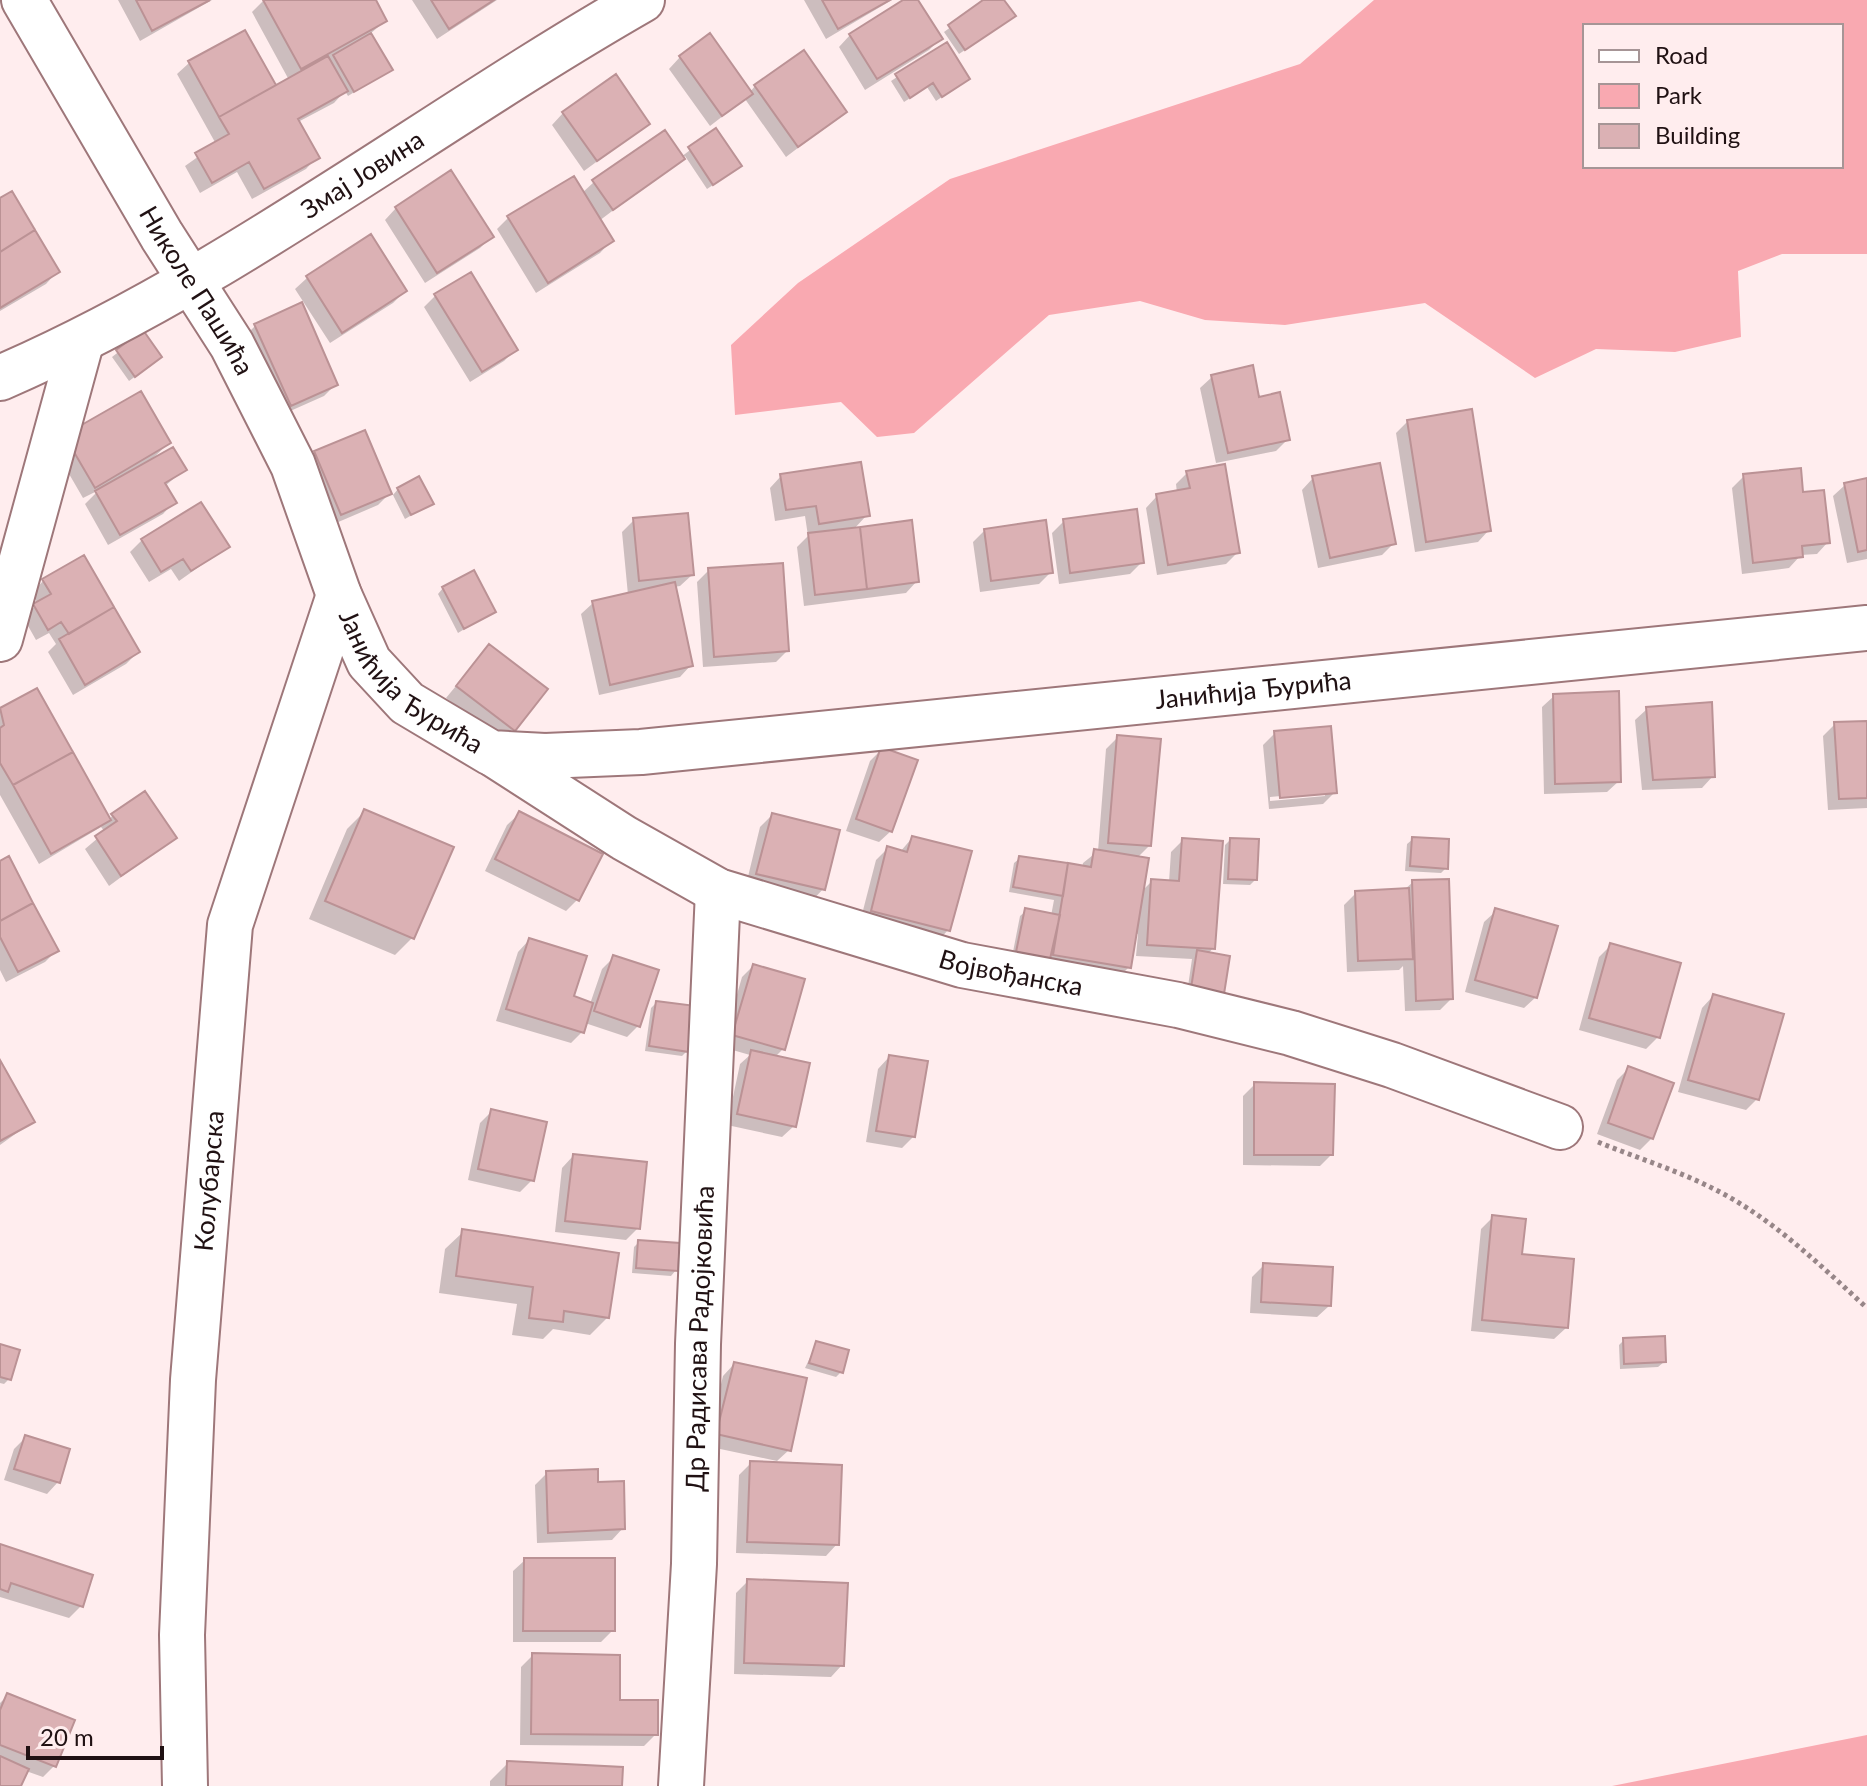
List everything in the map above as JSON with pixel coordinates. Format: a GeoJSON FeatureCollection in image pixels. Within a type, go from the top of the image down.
{"type":"FeatureCollection","features":[{"type":"Feature","properties":{"kind":"street","name":"Николе Пашића"},"geometry":{"type":"LineString","coordinates":[[24,0],[190,280],[232,345],[293,465],[339,595]]}},
{"type":"Feature","properties":{"kind":"street","name":"Змај Јовина"},"geometry":{"type":"LineString","coordinates":[[0,378],[81,343],[190,280],[626,4]]}},
{"type":"Feature","properties":{"kind":"street"},"geometry":{"type":"LineString","coordinates":[[0,639],[81,343]]}},
{"type":"Feature","properties":{"kind":"street","name":"Јанићија Ђурића"},"geometry":{"type":"LineString","coordinates":[[339,595],[369,662],[407,703],[491,753],[545,756],[641,752],[1867,628]]}},
{"type":"Feature","properties":{"kind":"street","name":"Колубарска"},"geometry":{"type":"LineString","coordinates":[[185,1786],[182,1635],[193,1380],[230,925],[339,595]]}},
{"type":"Feature","properties":{"kind":"street"},"geometry":{"type":"LineString","coordinates":[[624,838],[606,807],[609,781],[619,764],[641,752]]}},
{"type":"Feature","properties":{"kind":"street","name":"Војвођанска"},"geometry":{"type":"LineString","coordinates":[[491,753],[624,838],[718,891],[962,965],[1178,1005],[1291,1033],[1392,1065],[1560,1127]]}},
{"type":"Feature","properties":{"kind":"street","name":"Др Радисава Радојковића"},"geometry":{"type":"LineString","coordinates":[[681,1786],[694,1564],[698,1344],[718,891]]}},
{"type":"Feature","properties":{"kind":"path"},"geometry":{"type":"LineString","coordinates":[[1560,1127],[1716,1190],[1754,1212],[1804,1251],[1867,1308]]}},
{"type":"Feature","properties":{"kind":"green space"},"geometry":{"type":"Polygon","coordinates":[[[1374,0],[1867,0],[1867,254],[1782,254],[1738,271],[1741,337],[1675,352],[1596,349],[1535,378],[1425,303],[1285,325],[1205,320],[1140,301],[1049,315],[914,433],[877,437],[841,402],[735,415],[731,345],[798,283],[950,179],[1300,64],[1374,0]]]}},
{"type":"Feature","properties":{"kind":"green space"},"geometry":{"type":"Polygon","coordinates":[[[1867,1735],[1867,1786],[1612,1786],[1867,1735]]]}},
{"type":"Feature","properties":{"kind":"building"},"geometry":{"type":"Polygon","coordinates":[[[136,0],[210,0],[152,31],[136,0]]]}},
{"type":"Feature","properties":{"kind":"building"},"geometry":{"type":"Polygon","coordinates":[[[263,0],[376,0],[387,21],[301,69],[263,0]]]}},
{"type":"Feature","properties":{"kind":"building"},"geometry":{"type":"Polygon","coordinates":[[[431,0],[494,0],[449,29],[431,0]]]}},
{"type":"Feature","properties":{"kind":"building"},"geometry":{"type":"Polygon","coordinates":[[[822,0],[890,0],[838,29],[822,0]]]}},
{"type":"Feature","properties":{"kind":"building"},"geometry":{"type":"Polygon","coordinates":[[[903,0],[918,0],[943,39],[877,79],[849,34],[903,0]]]}},
{"type":"Feature","properties":{"kind":"building"},"geometry":{"type":"Polygon","coordinates":[[[983,0],[1004,0],[1016,16],[965,50],[948,25],[983,0]]]}},
{"type":"Feature","properties":{"kind":"building"},"geometry":{"type":"Polygon","coordinates":[[[245,30],[276,85],[219,117],[188,61],[245,30]]]}},
{"type":"Feature","properties":{"kind":"building"},"geometry":{"type":"Polygon","coordinates":[[[371,33],[393,70],[354,92],[333,55],[371,33]]]}},
{"type":"Feature","properties":{"kind":"building"},"geometry":{"type":"Polygon","coordinates":[[[710,33],[753,94],[722,116],[679,56],[710,33]]]}},
{"type":"Feature","properties":{"kind":"building"},"geometry":{"type":"Polygon","coordinates":[[[947,42],[970,79],[942,97],[933,83],[910,98],[895,74],[947,42]]]}},
{"type":"Feature","properties":{"kind":"building"},"geometry":{"type":"Polygon","coordinates":[[[804,50],[847,112],[798,147],[754,85],[804,50]]]}},
{"type":"Feature","properties":{"kind":"building"},"geometry":{"type":"Polygon","coordinates":[[[328,56],[348,91],[298,119],[320,158],[264,189],[249,162],[212,183],[195,153],[229,134],[219,117],[328,56]]]}},
{"type":"Feature","properties":{"kind":"building"},"geometry":{"type":"Polygon","coordinates":[[[616,74],[650,124],[597,161],[562,112],[616,74]]]}},
{"type":"Feature","properties":{"kind":"building"},"geometry":{"type":"Polygon","coordinates":[[[716,128],[742,166],[713,185],[688,147],[716,128]]]}},
{"type":"Feature","properties":{"kind":"building"},"geometry":{"type":"Polygon","coordinates":[[[665,130],[685,159],[613,210],[592,180],[665,130]]]}},
{"type":"Feature","properties":{"kind":"building"},"geometry":{"type":"Polygon","coordinates":[[[451,170],[494,237],[437,273],[395,207],[451,170]]]}},
{"type":"Feature","properties":{"kind":"building"},"geometry":{"type":"Polygon","coordinates":[[[574,176],[614,241],[548,283],[507,216],[574,176]]]}},
{"type":"Feature","properties":{"kind":"building"},"geometry":{"type":"Polygon","coordinates":[[[12,191],[35,230],[0,252],[0,198],[12,191]]]}},
{"type":"Feature","properties":{"kind":"building"},"geometry":{"type":"Polygon","coordinates":[[[35,230],[60,272],[0,308],[0,252],[35,230]]]}},
{"type":"Feature","properties":{"kind":"building"},"geometry":{"type":"Polygon","coordinates":[[[371,234],[407,291],[342,333],[306,276],[371,234]]]}},
{"type":"Feature","properties":{"kind":"building"},"geometry":{"type":"Polygon","coordinates":[[[471,272],[518,350],[482,372],[434,294],[471,272]]]}},
{"type":"Feature","properties":{"kind":"building"},"geometry":{"type":"Polygon","coordinates":[[[302,302],[338,385],[291,406],[254,324],[302,302]]]}},
{"type":"Feature","properties":{"kind":"building"},"geometry":{"type":"Polygon","coordinates":[[[143,330],[162,357],[135,377],[116,350],[143,330]]]}},
{"type":"Feature","properties":{"kind":"building"},"geometry":{"type":"Polygon","coordinates":[[[1253,365],[1259,397],[1280,392],[1290,440],[1228,453],[1211,375],[1253,365]]]}},
{"type":"Feature","properties":{"kind":"building"},"geometry":{"type":"Polygon","coordinates":[[[141,391],[171,443],[95,488],[64,435],[141,391]]]}},
{"type":"Feature","properties":{"kind":"building"},"geometry":{"type":"Polygon","coordinates":[[[1472,409],[1491,531],[1426,542],[1407,420],[1472,409]]]}},
{"type":"Feature","properties":{"kind":"building"},"geometry":{"type":"Polygon","coordinates":[[[365,430],[392,494],[341,515],[314,451],[365,430]]]}},
{"type":"Feature","properties":{"kind":"building"},"geometry":{"type":"Polygon","coordinates":[[[173,447],[187,470],[165,483],[177,503],[120,535],[95,491],[173,447]]]}},
{"type":"Feature","properties":{"kind":"building"},"geometry":{"type":"Polygon","coordinates":[[[861,462],[870,516],[819,524],[816,506],[786,510],[780,474],[861,462]]]}},
{"type":"Feature","properties":{"kind":"building"},"geometry":{"type":"Polygon","coordinates":[[[1380,463],[1396,544],[1330,558],[1312,476],[1380,463]]]}},
{"type":"Feature","properties":{"kind":"building"},"geometry":{"type":"Polygon","coordinates":[[[1225,464],[1240,553],[1168,565],[1156,494],[1190,488],[1186,471],[1225,464]]]}},
{"type":"Feature","properties":{"kind":"building"},"geometry":{"type":"Polygon","coordinates":[[[1801,468],[1803,492],[1824,490],[1830,543],[1802,546],[1803,557],[1753,563],[1743,474],[1801,468]]]}},
{"type":"Feature","properties":{"kind":"building"},"geometry":{"type":"Polygon","coordinates":[[[419,476],[434,504],[411,515],[397,488],[419,476]]]}},
{"type":"Feature","properties":{"kind":"building"},"geometry":{"type":"Polygon","coordinates":[[[1867,478],[1867,550],[1858,552],[1844,483],[1867,478]]]}},
{"type":"Feature","properties":{"kind":"building"},"geometry":{"type":"Polygon","coordinates":[[[201,502],[230,547],[191,571],[183,559],[161,572],[141,539],[201,502]]]}},
{"type":"Feature","properties":{"kind":"building"},"geometry":{"type":"Polygon","coordinates":[[[1137,509],[1144,563],[1070,573],[1063,519],[1137,509]]]}},
{"type":"Feature","properties":{"kind":"building"},"geometry":{"type":"Polygon","coordinates":[[[688,513],[694,575],[639,581],[633,518],[688,513]]]}},
{"type":"Feature","properties":{"kind":"building"},"geometry":{"type":"Polygon","coordinates":[[[912,520],[919,582],[867,589],[860,527],[912,520]]]}},
{"type":"Feature","properties":{"kind":"building"},"geometry":{"type":"Polygon","coordinates":[[[1046,520],[1053,573],[991,581],[984,529],[1046,520]]]}},
{"type":"Feature","properties":{"kind":"building"},"geometry":{"type":"Polygon","coordinates":[[[860,527],[867,589],[815,595],[808,533],[860,527]]]}},
{"type":"Feature","properties":{"kind":"building"},"geometry":{"type":"Polygon","coordinates":[[[84,555],[114,607],[69,634],[61,622],[48,630],[33,604],[51,594],[42,579],[84,555]]]}},
{"type":"Feature","properties":{"kind":"building"},"geometry":{"type":"Polygon","coordinates":[[[783,563],[789,651],[714,657],[708,568],[783,563]]]}},
{"type":"Feature","properties":{"kind":"building"},"geometry":{"type":"Polygon","coordinates":[[[474,570],[496,612],[464,629],[442,587],[474,570]]]}},
{"type":"Feature","properties":{"kind":"building"},"geometry":{"type":"Polygon","coordinates":[[[675,582],[693,666],[610,685],[592,601],[675,582]]]}},
{"type":"Feature","properties":{"kind":"building"},"geometry":{"type":"Polygon","coordinates":[[[114,607],[140,652],[85,685],[59,639],[114,607]]]}},
{"type":"Feature","properties":{"kind":"building"},"geometry":{"type":"Polygon","coordinates":[[[489,644],[548,689],[515,731],[456,686],[489,644]]]}},
{"type":"Feature","properties":{"kind":"building"},"geometry":{"type":"Polygon","coordinates":[[[37,688],[73,752],[13,785],[0,763],[0,728],[4,725],[0,708],[37,688]]]}},
{"type":"Feature","properties":{"kind":"building"},"geometry":{"type":"Polygon","coordinates":[[[1619,691],[1621,782],[1555,784],[1553,694],[1619,691]]]}},
{"type":"Feature","properties":{"kind":"building"},"geometry":{"type":"Polygon","coordinates":[[[1712,702],[1715,777],[1653,780],[1646,707],[1712,702]]]}},
{"type":"Feature","properties":{"kind":"building"},"geometry":{"type":"Polygon","coordinates":[[[1867,721],[1867,798],[1839,799],[1834,722],[1867,721]]]}},
{"type":"Feature","properties":{"kind":"building"},"geometry":{"type":"Polygon","coordinates":[[[1331,726],[1337,793],[1280,798],[1274,731],[1331,726]]]}},
{"type":"Feature","properties":{"kind":"building"},"geometry":{"type":"Polygon","coordinates":[[[1117,735],[1161,739],[1151,846],[1108,843],[1117,735]]]}},
{"type":"Feature","properties":{"kind":"building"},"geometry":{"type":"Polygon","coordinates":[[[881,747],[918,760],[892,832],[856,819],[881,747]]]}},
{"type":"Feature","properties":{"kind":"building"},"geometry":{"type":"Polygon","coordinates":[[[73,752],[111,820],[51,854],[13,785],[73,752]]]}},
{"type":"Feature","properties":{"kind":"building"},"geometry":{"type":"Polygon","coordinates":[[[145,791],[177,838],[121,876],[95,836],[117,821],[111,814],[145,791]]]}},
{"type":"Feature","properties":{"kind":"building"},"geometry":{"type":"Polygon","coordinates":[[[364,809],[454,847],[414,939],[325,901],[364,809]]]}},
{"type":"Feature","properties":{"kind":"building"},"geometry":{"type":"Polygon","coordinates":[[[519,811],[603,854],[579,901],[495,859],[519,811]]]}},
{"type":"Feature","properties":{"kind":"building"},"geometry":{"type":"Polygon","coordinates":[[[772,813],[840,830],[825,890],[756,874],[772,813]]]}},
{"type":"Feature","properties":{"kind":"building"},"geometry":{"type":"Polygon","coordinates":[[[912,836],[972,851],[950,931],[871,911],[887,846],[907,852],[912,836]]]}},
{"type":"Feature","properties":{"kind":"building"},"geometry":{"type":"Polygon","coordinates":[[[1412,837],[1449,839],[1448,869],[1410,866],[1412,837]]]}},
{"type":"Feature","properties":{"kind":"building"},"geometry":{"type":"Polygon","coordinates":[[[1182,838],[1223,841],[1215,949],[1147,945],[1151,879],[1179,881],[1182,838]]]}},
{"type":"Feature","properties":{"kind":"building"},"geometry":{"type":"Polygon","coordinates":[[[1230,838],[1259,839],[1257,880],[1228,879],[1230,838]]]}},
{"type":"Feature","properties":{"kind":"building"},"geometry":{"type":"Polygon","coordinates":[[[1094,849],[1149,858],[1131,968],[1053,955],[1068,863],[1091,867],[1094,849]]]}},
{"type":"Feature","properties":{"kind":"building"},"geometry":{"type":"Polygon","coordinates":[[[9,856],[33,903],[0,921],[0,861],[9,856]]]}},
{"type":"Feature","properties":{"kind":"building"},"geometry":{"type":"Polygon","coordinates":[[[1019,856],[1068,863],[1063,896],[1013,887],[1019,856]]]}},
{"type":"Feature","properties":{"kind":"building"},"geometry":{"type":"Polygon","coordinates":[[[1449,879],[1453,999],[1416,1001],[1412,880],[1449,879]]]}},
{"type":"Feature","properties":{"kind":"building"},"geometry":{"type":"Polygon","coordinates":[[[1409,888],[1413,959],[1358,961],[1355,891],[1409,888]]]}},
{"type":"Feature","properties":{"kind":"building"},"geometry":{"type":"Polygon","coordinates":[[[33,903],[59,951],[18,972],[0,937],[0,921],[33,903]]]}},
{"type":"Feature","properties":{"kind":"building"},"geometry":{"type":"Polygon","coordinates":[[[1025,908],[1060,915],[1050,959],[1016,952],[1025,908]]]}},
{"type":"Feature","properties":{"kind":"building"},"geometry":{"type":"Polygon","coordinates":[[[1495,908],[1558,926],[1537,998],[1475,980],[1495,908]]]}},
{"type":"Feature","properties":{"kind":"building"},"geometry":{"type":"Polygon","coordinates":[[[529,938],[587,956],[574,996],[593,1003],[584,1033],[506,1009],[529,938]]]}},
{"type":"Feature","properties":{"kind":"building"},"geometry":{"type":"Polygon","coordinates":[[[1610,943],[1681,963],[1660,1038],[1589,1018],[1610,943]]]}},
{"type":"Feature","properties":{"kind":"building"},"geometry":{"type":"Polygon","coordinates":[[[1197,950],[1230,956],[1224,994],[1191,988],[1197,950]]]}},
{"type":"Feature","properties":{"kind":"building"},"geometry":{"type":"Polygon","coordinates":[[[613,955],[659,970],[640,1027],[594,1011],[613,955]]]}},
{"type":"Feature","properties":{"kind":"building"},"geometry":{"type":"Polygon","coordinates":[[[753,964],[805,979],[785,1050],[732,1035],[753,964]]]}},
{"type":"Feature","properties":{"kind":"building"},"geometry":{"type":"Polygon","coordinates":[[[1713,994],[1784,1014],[1759,1100],[1688,1080],[1713,994]]]}},
{"type":"Feature","properties":{"kind":"building"},"geometry":{"type":"Polygon","coordinates":[[[656,1001],[696,1006],[689,1052],[649,1046],[656,1001]]]}},
{"type":"Feature","properties":{"kind":"building"},"geometry":{"type":"Polygon","coordinates":[[[751,1050],[810,1063],[796,1127],[737,1114],[751,1050]]]}},
{"type":"Feature","properties":{"kind":"building"},"geometry":{"type":"Polygon","coordinates":[[[889,1055],[928,1061],[915,1137],[876,1131],[889,1055]]]}},
{"type":"Feature","properties":{"kind":"building"},"geometry":{"type":"Polygon","coordinates":[[[0,1060],[35,1122],[0,1141],[0,1060]]]}},
{"type":"Feature","properties":{"kind":"building"},"geometry":{"type":"Polygon","coordinates":[[[1628,1066],[1674,1083],[1653,1139],[1608,1123],[1628,1066]]]}},
{"type":"Feature","properties":{"kind":"building"},"geometry":{"type":"Polygon","coordinates":[[[1254,1082],[1335,1084],[1333,1155],[1254,1155],[1254,1082]]]}},
{"type":"Feature","properties":{"kind":"building"},"geometry":{"type":"Polygon","coordinates":[[[491,1109],[547,1122],[534,1181],[478,1169],[491,1109]]]}},
{"type":"Feature","properties":{"kind":"building"},"geometry":{"type":"Polygon","coordinates":[[[573,1154],[647,1162],[640,1229],[565,1221],[573,1154]]]}},
{"type":"Feature","properties":{"kind":"building"},"geometry":{"type":"Polygon","coordinates":[[[1492,1215],[1526,1219],[1522,1254],[1574,1259],[1568,1328],[1482,1320],[1492,1215]]]}},
{"type":"Feature","properties":{"kind":"building"},"geometry":{"type":"Polygon","coordinates":[[[462,1229],[619,1253],[609,1318],[564,1311],[563,1322],[529,1318],[533,1287],[456,1276],[462,1229]]]}},
{"type":"Feature","properties":{"kind":"building"},"geometry":{"type":"Polygon","coordinates":[[[638,1240],[680,1243],[678,1271],[636,1268],[638,1240]]]}},
{"type":"Feature","properties":{"kind":"building"},"geometry":{"type":"Polygon","coordinates":[[[1263,1263],[1333,1267],[1331,1306],[1261,1302],[1263,1263]]]}},
{"type":"Feature","properties":{"kind":"building"},"geometry":{"type":"Polygon","coordinates":[[[1665,1336],[1666,1362],[1624,1364],[1623,1338],[1665,1336]]]}},
{"type":"Feature","properties":{"kind":"building"},"geometry":{"type":"Polygon","coordinates":[[[816,1341],[849,1350],[843,1373],[809,1363],[816,1341]]]}},
{"type":"Feature","properties":{"kind":"building"},"geometry":{"type":"Polygon","coordinates":[[[0,1344],[20,1350],[11,1380],[0,1377],[0,1344]]]}},
{"type":"Feature","properties":{"kind":"building"},"geometry":{"type":"Polygon","coordinates":[[[734,1362],[807,1378],[791,1451],[716,1434],[734,1362]]]}},
{"type":"Feature","properties":{"kind":"building"},"geometry":{"type":"Polygon","coordinates":[[[25,1435],[70,1449],[60,1483],[14,1469],[25,1435]]]}},
{"type":"Feature","properties":{"kind":"building"},"geometry":{"type":"Polygon","coordinates":[[[750,1461],[842,1465],[839,1545],[747,1542],[750,1461]]]}},
{"type":"Feature","properties":{"kind":"building"},"geometry":{"type":"Polygon","coordinates":[[[598,1469],[598,1482],[624,1481],[625,1529],[548,1533],[546,1471],[598,1469]]]}},
{"type":"Feature","properties":{"kind":"building"},"geometry":{"type":"Polygon","coordinates":[[[0,1544],[93,1575],[83,1607],[11,1583],[8,1592],[0,1589],[0,1544]]]}},
{"type":"Feature","properties":{"kind":"building"},"geometry":{"type":"Polygon","coordinates":[[[524,1558],[615,1558],[615,1631],[523,1631],[524,1558]]]}},
{"type":"Feature","properties":{"kind":"building"},"geometry":{"type":"Polygon","coordinates":[[[747,1579],[848,1583],[844,1666],[744,1663],[747,1579]]]}},
{"type":"Feature","properties":{"kind":"building"},"geometry":{"type":"Polygon","coordinates":[[[532,1653],[620,1655],[620,1700],[658,1700],[658,1735],[531,1734],[532,1653]]]}},
{"type":"Feature","properties":{"kind":"building"},"geometry":{"type":"Polygon","coordinates":[[[7,1693],[75,1720],[56,1767],[0,1745],[0,1710],[7,1693]]]}},
{"type":"Feature","properties":{"kind":"building"},"geometry":{"type":"Polygon","coordinates":[[[0,1756],[29,1769],[21,1786],[0,1786],[0,1756]]]}},
{"type":"Feature","properties":{"kind":"building"},"geometry":{"type":"Polygon","coordinates":[[[507,1761],[623,1767],[622,1786],[506,1786],[507,1761]]]}}]}
